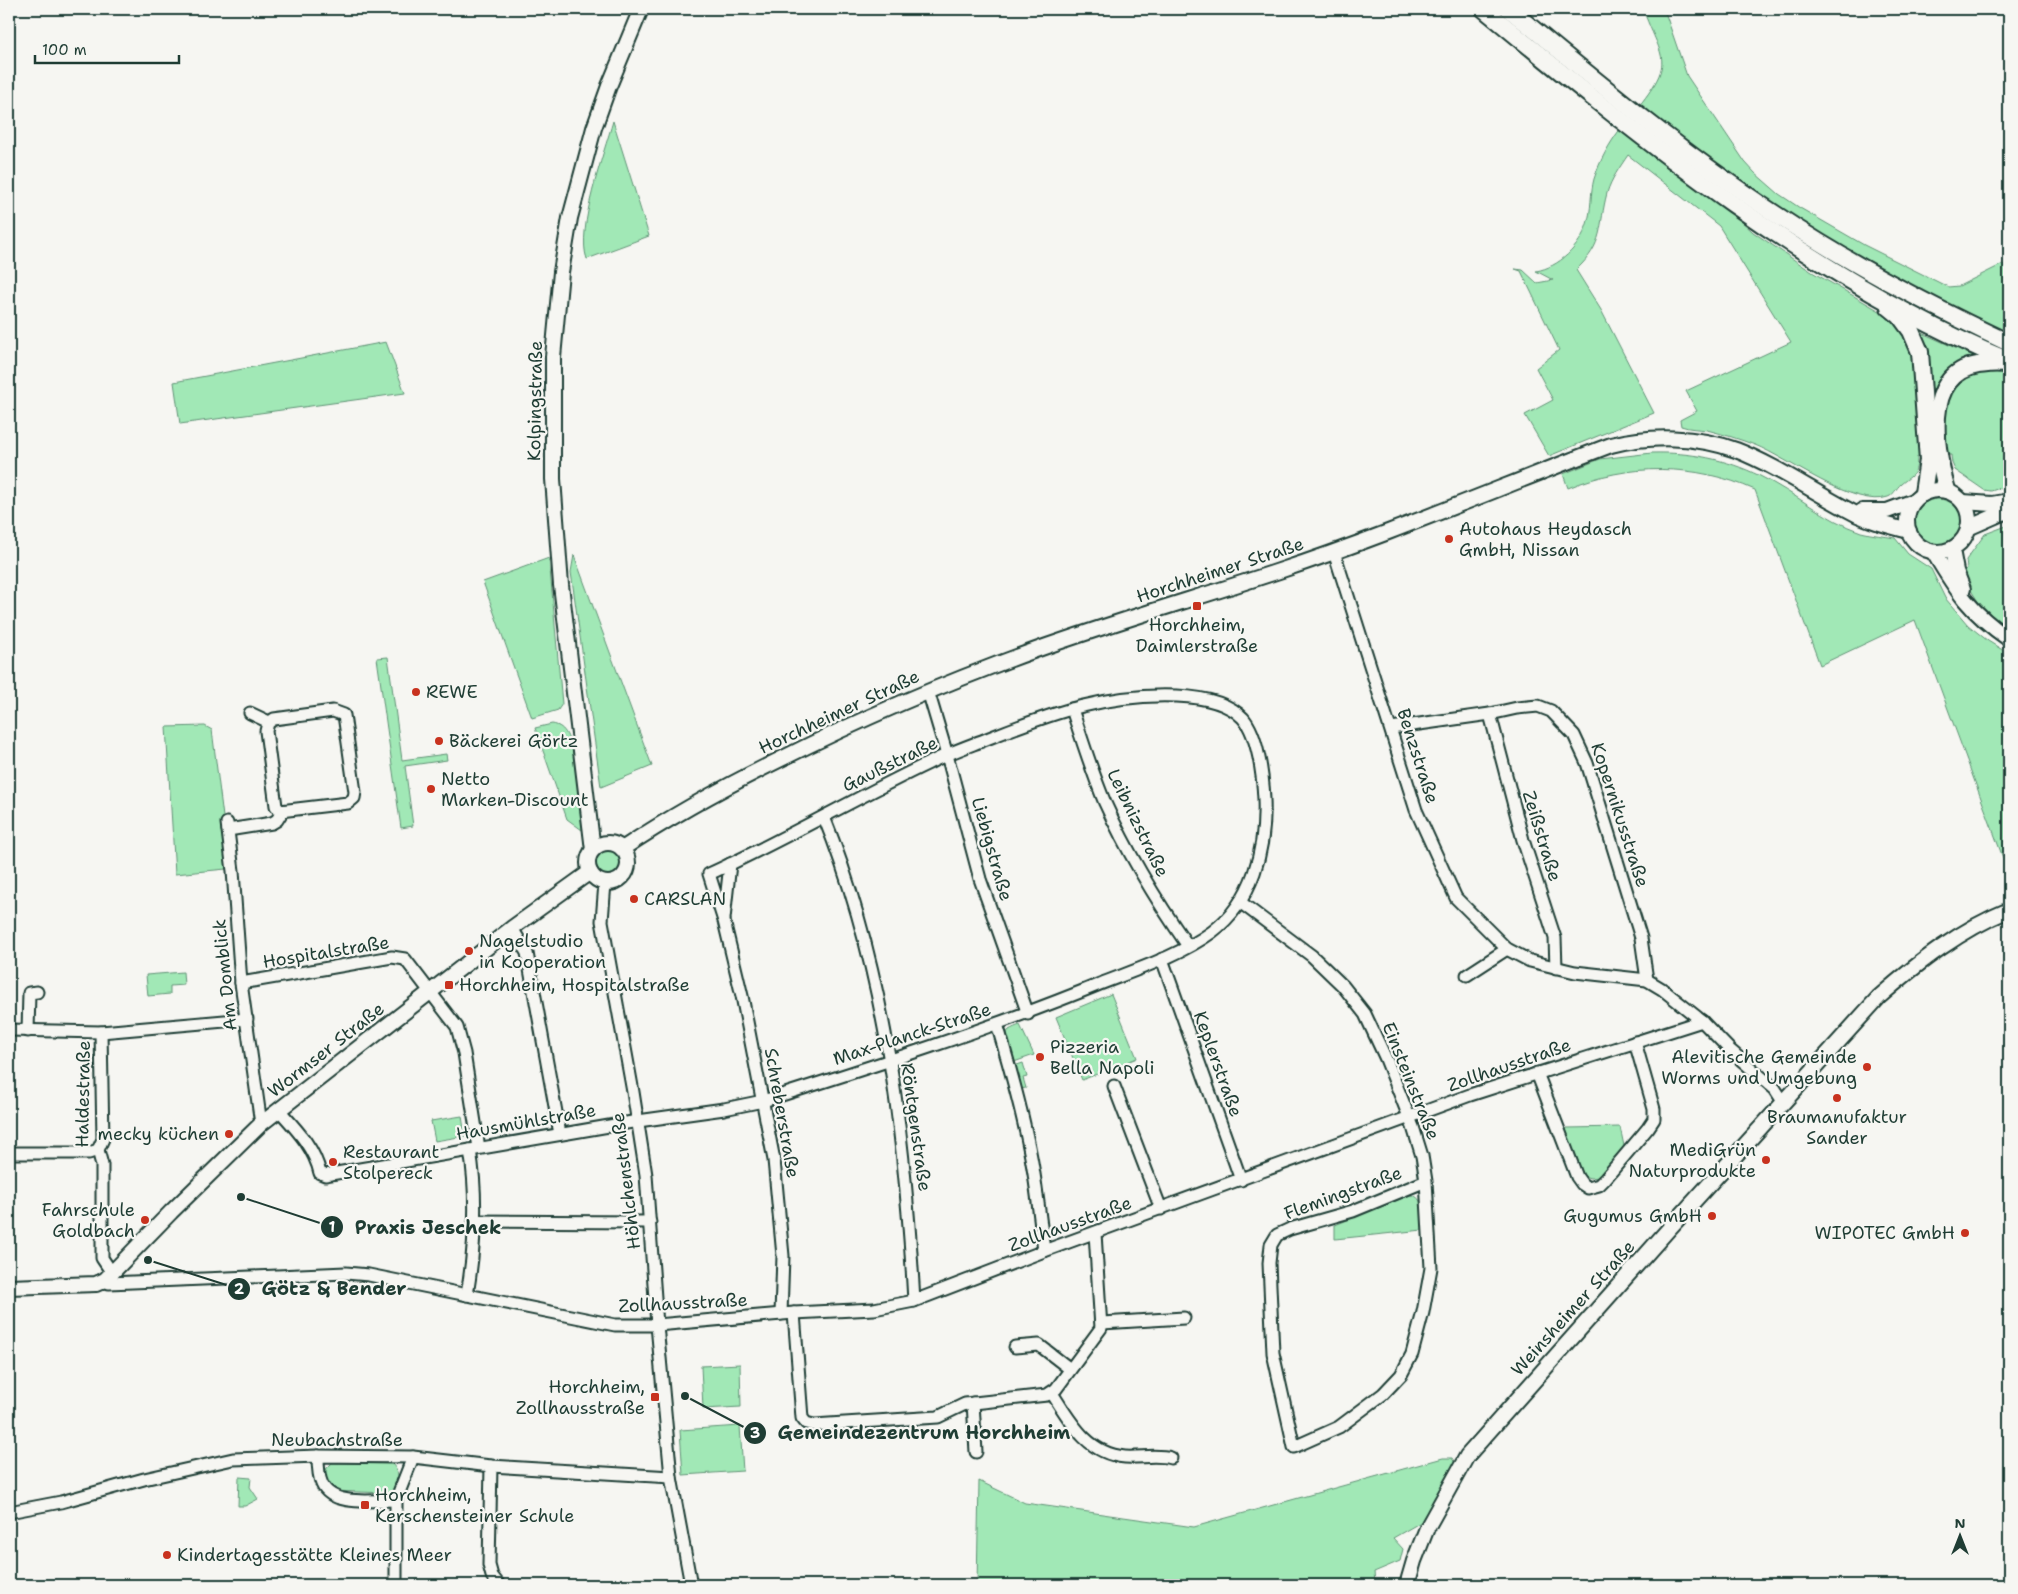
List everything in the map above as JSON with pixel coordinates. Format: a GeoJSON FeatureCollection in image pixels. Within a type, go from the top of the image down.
{"type":"FeatureCollection","features":[{"type":"Feature","properties":{"kind":"highway"},"geometry":{"type":"LineString","coordinates":[[1484,9],[1656,147],[1789,243],[1872,292],[1951,334],[2009,361]]}},
{"type":"Feature","properties":{"kind":"highway"},"geometry":{"type":"LineString","coordinates":[[1509,9],[1653,126],[1773,213],[1864,270],[1904,292],[2009,343]]}},
{"type":"Feature","properties":{"kind":"highway"},"geometry":{"type":"LineString","coordinates":[[1872,292],[1900,316],[1911,331],[1920,352],[1928,460],[1919,497]]}},
{"type":"Feature","properties":{"kind":"highway"},"geometry":{"type":"LineString","coordinates":[[1947,490],[1940,458],[1937,422],[1939,399],[1944,388],[1953,376],[1971,366],[1988,364],[2009,365]]}},
{"type":"Feature","properties":{"kind":"main road","name":"Kolpingstraße"},"geometry":{"type":"LineString","coordinates":[[593,850],[567,643],[553,488],[551,428],[553,357],[561,272],[570,218],[594,128],[641,9]]}},
{"type":"Feature","properties":{"kind":"main road","name":"Horchheimer Straße"},"geometry":{"type":"LineString","coordinates":[[616,846],[730,784],[841,729],[928,691],[1035,650],[1334,552],[1418,522],[1611,445],[1641,440],[1694,441],[1736,451],[1754,458],[1868,519],[1909,531]]}},
{"type":"Feature","properties":{"kind":"main road"},"geometry":{"type":"LineString","coordinates":[[1939,489],[1947,490],[1958,496],[1963,502],[1968,515],[1968,528],[1963,541],[1952,550],[1944,553],[1934,553],[1917,545],[1909,531],[1908,519],[1919,497],[1939,489]]}},
{"type":"Feature","properties":{"kind":"main road","name":"Horchheimer Straße"},"geometry":{"type":"LineString","coordinates":[[1844,507],[1880,512],[1894,510],[1919,497]]}},
{"type":"Feature","properties":{"kind":"main road"},"geometry":{"type":"LineString","coordinates":[[1963,502],[1992,504],[2009,500]]}},
{"type":"Feature","properties":{"kind":"main road"},"geometry":{"type":"LineString","coordinates":[[1968,528],[2009,510]]}},
{"type":"Feature","properties":{"kind":"main road"},"geometry":{"type":"LineString","coordinates":[[1952,550],[1956,571],[1974,609]]}},
{"type":"Feature","properties":{"kind":"main road"},"geometry":{"type":"LineString","coordinates":[[1934,553],[1958,593],[1989,625],[2009,639]]}},
{"type":"Feature","properties":{"kind":"main road","name":"Kolpingstraße"},"geometry":{"type":"LineString","coordinates":[[588,806],[600,833],[616,846]]}},
{"type":"Feature","properties":{"kind":"main road"},"geometry":{"type":"LineString","coordinates":[[600,845],[616,846],[628,862],[626,873],[615,882],[605,883],[595,878],[590,872],[588,860],[593,850],[600,845]]}},
{"type":"Feature","properties":{"kind":"main road","name":"Wormser Straße"},"geometry":{"type":"LineString","coordinates":[[108,1276],[261,1124],[512,928],[590,872]]}},
{"type":"Feature","properties":{"kind":"main road","name":"Weinsheimer Straße"},"geometry":{"type":"LineString","coordinates":[[1407,1585],[1414,1561],[1428,1528],[1467,1456],[1667,1231],[1880,997],[1918,963],[1952,940],[2009,910]]}},
{"type":"Feature","properties":{"kind":"main road"},"geometry":{"type":"LineString","coordinates":[[9,1287],[96,1284],[108,1276]]}},
{"type":"Feature","properties":{"kind":"street","name":"Benzstraße"},"geometry":{"type":"LineString","coordinates":[[1334,552],[1416,810],[1456,898],[1508,949],[1530,961],[1575,972],[1648,980],[1702,1020],[1731,1051],[1775,1089],[1784,1103]]}},
{"type":"Feature","properties":{"kind":"street","name":"Liebigstraße"},"geometry":{"type":"LineString","coordinates":[[928,691],[948,755],[980,878],[1028,1014]]}},
{"type":"Feature","properties":{"kind":"street","name":"Gaußstraße"},"geometry":{"type":"LineString","coordinates":[[730,864],[759,851],[932,761],[1012,729],[1072,709],[1119,697],[1184,696],[1216,702],[1229,708],[1246,721],[1260,766],[1264,816],[1261,849],[1256,867],[1240,902]]}},
{"type":"Feature","properties":{"kind":"street","name":"Kopernikusstraße"},"geometry":{"type":"LineString","coordinates":[[1391,728],[1490,714],[1517,708],[1538,706],[1551,711],[1574,736],[1587,763],[1641,938],[1648,980]]}},
{"type":"Feature","properties":{"kind":"street","name":"Leibnizstraße"},"geometry":{"type":"LineString","coordinates":[[1072,709],[1102,794],[1122,838],[1159,904],[1188,946]]}},
{"type":"Feature","properties":{"kind":"street"},"geometry":{"type":"LineString","coordinates":[[334,711],[344,715],[355,792],[354,798],[348,803],[282,812],[276,806],[266,732],[269,722],[274,719],[334,711]]}},
{"type":"Feature","properties":{"kind":"street"},"geometry":{"type":"LineString","coordinates":[[250,713],[269,722]]}},
{"type":"Feature","properties":{"kind":"street","name":"Zeißstraße"},"geometry":{"type":"LineString","coordinates":[[1490,714],[1523,840],[1555,938],[1556,968]]}},
{"type":"Feature","properties":{"kind":"street","name":"Am Domblick"},"geometry":{"type":"LineString","coordinates":[[261,1124],[241,983],[233,870],[227,826],[272,823],[278,820],[282,812]]}},
{"type":"Feature","properties":{"kind":"street","name":"Röntgenstraße"},"geometry":{"type":"LineString","coordinates":[[824,817],[850,886],[862,927],[884,1024],[905,1173],[914,1301]]}},
{"type":"Feature","properties":{"kind":"street","name":"Schreberstraße"},"geometry":{"type":"LineString","coordinates":[[724,921],[730,864]]}},
{"type":"Feature","properties":{"kind":"street","name":"Schreberstraße"},"geometry":{"type":"LineString","coordinates":[[730,864],[709,874],[724,921],[774,1160],[784,1256],[781,1314]]}},
{"type":"Feature","properties":{"kind":"street","name":"Höhlchenstraße"},"geometry":{"type":"LineString","coordinates":[[605,883],[602,921],[638,1121],[650,1222],[671,1477],[691,1585]]}},
{"type":"Feature","properties":{"kind":"street","name":"Max-Planck-Straße"},"geometry":{"type":"LineString","coordinates":[[638,1121],[724,1109],[763,1101],[1028,1014],[1162,959],[1188,946],[1210,934],[1226,920],[1240,902]]}},
{"type":"Feature","properties":{"kind":"street","name":"Einsteinstraße"},"geometry":{"type":"LineString","coordinates":[[1240,902],[1312,956],[1344,986],[1354,999],[1376,1035],[1409,1118],[1422,1156],[1426,1181],[1431,1268],[1423,1312],[1412,1354],[1401,1375],[1383,1394],[1339,1427],[1294,1447]]}},
{"type":"Feature","properties":{"kind":"street"},"geometry":{"type":"LineString","coordinates":[[512,928],[527,953],[560,1134]]}},
{"type":"Feature","properties":{"kind":"street"},"geometry":{"type":"LineString","coordinates":[[1467,975],[1508,949]]}},
{"type":"Feature","properties":{"kind":"street","name":"Hospitalstraße"},"geometry":{"type":"LineString","coordinates":[[241,983],[397,957],[405,959],[457,1027],[464,1053],[475,1149],[473,1172],[473,1249],[467,1295]]}},
{"type":"Feature","properties":{"kind":"street","name":"Keplerstraße"},"geometry":{"type":"LineString","coordinates":[[1162,959],[1241,1180]]}},
{"type":"Feature","properties":{"kind":"street"},"geometry":{"type":"LineString","coordinates":[[28,1031],[29,993],[37,992]]}},
{"type":"Feature","properties":{"kind":"street"},"geometry":{"type":"LineString","coordinates":[[9,1030],[101,1032],[246,1019]]}},
{"type":"Feature","properties":{"kind":"street","name":"Zollhausstraße"},"geometry":{"type":"LineString","coordinates":[[108,1276],[109,1283],[346,1273],[369,1274],[615,1325],[657,1325],[794,1313],[874,1309],[914,1301],[1044,1251],[1409,1118],[1537,1073],[1702,1020]]}},
{"type":"Feature","properties":{"kind":"street"},"geometry":{"type":"LineString","coordinates":[[997,1024],[1010,1066],[1034,1174],[1044,1251]]}},
{"type":"Feature","properties":{"kind":"street","name":"Haldestraße"},"geometry":{"type":"LineString","coordinates":[[101,1032],[103,1139],[98,1150],[102,1164],[102,1258],[108,1276]]}},
{"type":"Feature","properties":{"kind":"street"},"geometry":{"type":"LineString","coordinates":[[1537,1073],[1577,1177],[1588,1188],[1599,1184],[1605,1179],[1654,1119],[1654,1109],[1635,1042]]}},
{"type":"Feature","properties":{"kind":"street","name":"Zollhausstraße"},"geometry":{"type":"LineString","coordinates":[[1114,1086],[1161,1209]]}},
{"type":"Feature","properties":{"kind":"street","name":"Hausmühlstraße"},"geometry":{"type":"LineString","coordinates":[[279,1110],[316,1156],[321,1175],[638,1121]]}},
{"type":"Feature","properties":{"kind":"street"},"geometry":{"type":"LineString","coordinates":[[9,1153],[88,1153],[98,1150]]}},
{"type":"Feature","properties":{"kind":"street","name":"Flemingstraße"},"geometry":{"type":"LineString","coordinates":[[1294,1447],[1273,1353],[1269,1263],[1271,1246],[1277,1235],[1353,1211],[1426,1181]]}},
{"type":"Feature","properties":{"kind":"street"},"geometry":{"type":"LineString","coordinates":[[474,1221],[650,1222]]}},
{"type":"Feature","properties":{"kind":"street"},"geometry":{"type":"LineString","coordinates":[[794,1313],[802,1418],[806,1423],[829,1424],[938,1417],[958,1407],[973,1403],[1052,1394],[1101,1328],[1094,1233]]}},
{"type":"Feature","properties":{"kind":"street"},"geometry":{"type":"LineString","coordinates":[[1102,1323],[1184,1318]]}},
{"type":"Feature","properties":{"kind":"street"},"geometry":{"type":"LineString","coordinates":[[1015,1347],[1039,1344],[1070,1369]]}},
{"type":"Feature","properties":{"kind":"street"},"geometry":{"type":"LineString","coordinates":[[1052,1394],[1072,1424],[1089,1444],[1123,1457],[1158,1456],[1171,1458]]}},
{"type":"Feature","properties":{"kind":"street"},"geometry":{"type":"LineString","coordinates":[[973,1403],[976,1452]]}},
{"type":"Feature","properties":{"kind":"street"},"geometry":{"type":"LineString","coordinates":[[318,1456],[320,1481],[332,1496],[340,1500],[396,1500]]}},
{"type":"Feature","properties":{"kind":"street","name":"Neubachstraße"},"geometry":{"type":"LineString","coordinates":[[9,1512],[61,1502],[228,1459],[318,1456],[414,1457],[491,1466],[671,1477]]}},
{"type":"Feature","properties":{"kind":"street"},"geometry":{"type":"LineString","coordinates":[[396,1585],[396,1500],[414,1457]]}},
{"type":"Feature","properties":{"kind":"street"},"geometry":{"type":"LineString","coordinates":[[491,1466],[490,1565],[492,1576],[498,1585]]}},
{"type":"Feature","properties":{"kind":"green space"},"geometry":{"type":"Polygon","coordinates":[[[1643,9],[1664,9],[1687,76],[1745,162],[1779,194],[1864,245],[1948,287],[1959,286],[2003,264],[2005,267],[2009,265],[2009,335],[1877,267],[1799,222],[1738,180],[1639,106],[1658,78],[1662,59],[1643,9]]]}},
{"type":"Feature","properties":{"kind":"green space"},"geometry":{"type":"Polygon","coordinates":[[[613,121],[649,236],[587,259],[585,230],[588,211],[613,121]]]}},
{"type":"Feature","properties":{"kind":"green space"},"geometry":{"type":"Polygon","coordinates":[[[1621,128],[1732,212],[1753,232],[1812,272],[1885,314],[1898,325],[1912,346],[1924,457],[1917,457],[1914,473],[1890,496],[1874,499],[1858,496],[1821,480],[1755,445],[1707,430],[1681,426],[1680,420],[1697,411],[1686,391],[1791,342],[1719,226],[1628,155],[1609,188],[1596,243],[1592,251],[1576,270],[1601,310],[1654,413],[1549,456],[1525,415],[1553,400],[1536,368],[1559,350],[1521,271],[1515,269],[1523,270],[1537,283],[1553,280],[1536,271],[1553,265],[1568,255],[1584,232],[1589,219],[1596,172],[1605,152],[1621,128]]]}},
{"type":"Feature","properties":{"kind":"green space"},"geometry":{"type":"Polygon","coordinates":[[[1918,331],[1973,356],[1933,408],[1918,331]]]}},
{"type":"Feature","properties":{"kind":"green space"},"geometry":{"type":"Polygon","coordinates":[[[386,342],[405,393],[180,424],[174,382],[386,342]]]}},
{"type":"Feature","properties":{"kind":"green space"},"geometry":{"type":"Polygon","coordinates":[[[1971,370],[2009,372],[2009,485],[1991,491],[1984,490],[1955,470],[1951,455],[1945,455],[1943,432],[1946,396],[1971,370]]]}},
{"type":"Feature","properties":{"kind":"green space"},"geometry":{"type":"Polygon","coordinates":[[[1652,453],[1694,455],[1734,465],[1773,483],[1848,527],[1861,532],[1895,538],[1908,554],[1931,569],[1945,598],[1968,625],[1988,641],[2009,654],[2009,874],[1915,620],[1820,665],[1755,490],[1709,475],[1662,469],[1614,474],[1568,488],[1563,474],[1600,459],[1652,453]]]}},
{"type":"Feature","properties":{"kind":"green space"},"geometry":{"type":"Polygon","coordinates":[[[1938,499],[1947,501],[1955,506],[1960,514],[1962,523],[1960,532],[1955,540],[1947,545],[1938,547],[1929,545],[1921,540],[1916,532],[1914,523],[1916,514],[1921,506],[1929,501],[1938,499]]]}},
{"type":"Feature","properties":{"kind":"green space"},"geometry":{"type":"Polygon","coordinates":[[[2009,525],[2009,630],[1980,605],[1961,571],[1967,569],[1966,560],[1985,534],[2009,525]]]}},
{"type":"Feature","properties":{"kind":"green space"},"geometry":{"type":"Polygon","coordinates":[[[574,555],[652,766],[601,787],[571,572],[574,555]]]}},
{"type":"Feature","properties":{"kind":"green space"},"geometry":{"type":"Polygon","coordinates":[[[549,558],[562,704],[558,710],[532,718],[483,582],[549,558]]]}},
{"type":"Feature","properties":{"kind":"green space"},"geometry":{"type":"Polygon","coordinates":[[[388,657],[402,760],[446,754],[447,760],[405,766],[413,826],[401,828],[377,658],[388,657]]]}},
{"type":"Feature","properties":{"kind":"green space"},"geometry":{"type":"Polygon","coordinates":[[[552,724],[557,725],[567,734],[570,743],[585,830],[582,830],[567,819],[535,728],[552,724]]]}},
{"type":"Feature","properties":{"kind":"green space"},"geometry":{"type":"Polygon","coordinates":[[[205,726],[212,730],[229,864],[226,869],[175,874],[166,727],[205,726]]]}},
{"type":"Feature","properties":{"kind":"green space"},"geometry":{"type":"Polygon","coordinates":[[[608,849],[619,853],[623,864],[619,875],[608,879],[597,875],[593,864],[597,853],[608,849]]]}},
{"type":"Feature","properties":{"kind":"green space"},"geometry":{"type":"Polygon","coordinates":[[[183,972],[184,985],[170,986],[170,994],[148,996],[146,975],[183,972]]]}},
{"type":"Feature","properties":{"kind":"green space"},"geometry":{"type":"Polygon","coordinates":[[[1111,994],[1137,1058],[1082,1080],[1056,1017],[1111,994]]]}},
{"type":"Feature","properties":{"kind":"green space"},"geometry":{"type":"Polygon","coordinates":[[[1020,1025],[1034,1055],[1014,1062],[1007,1041],[1007,1033],[1010,1029],[1020,1025]]]}},
{"type":"Feature","properties":{"kind":"green space"},"geometry":{"type":"Polygon","coordinates":[[[1023,1063],[1027,1077],[1023,1078],[1026,1088],[1020,1089],[1014,1066],[1023,1063]]]}},
{"type":"Feature","properties":{"kind":"green space"},"geometry":{"type":"Polygon","coordinates":[[[462,1116],[465,1136],[435,1141],[431,1121],[462,1116]]]}},
{"type":"Feature","properties":{"kind":"green space"},"geometry":{"type":"Polygon","coordinates":[[[1620,1127],[1624,1146],[1600,1177],[1590,1178],[1584,1176],[1564,1133],[1567,1128],[1620,1127]]]}},
{"type":"Feature","properties":{"kind":"green space"},"geometry":{"type":"Polygon","coordinates":[[[1410,1195],[1415,1196],[1421,1203],[1423,1230],[1335,1239],[1335,1225],[1410,1195]]]}},
{"type":"Feature","properties":{"kind":"green space"},"geometry":{"type":"Polygon","coordinates":[[[740,1364],[741,1407],[703,1409],[701,1366],[740,1364]]]}},
{"type":"Feature","properties":{"kind":"green space"},"geometry":{"type":"Polygon","coordinates":[[[740,1426],[743,1471],[683,1475],[680,1430],[740,1426]]]}},
{"type":"Feature","properties":{"kind":"green space"},"geometry":{"type":"Polygon","coordinates":[[[1443,1458],[1452,1458],[1455,1463],[1421,1522],[1393,1538],[1403,1549],[1400,1561],[1374,1572],[1375,1582],[1370,1585],[977,1585],[979,1481],[1025,1503],[1194,1527],[1443,1458]]]}},
{"type":"Feature","properties":{"kind":"green space"},"geometry":{"type":"Polygon","coordinates":[[[332,1463],[392,1464],[398,1475],[396,1486],[390,1493],[331,1491],[324,1475],[332,1463]]]}},
{"type":"Feature","properties":{"kind":"green space"},"geometry":{"type":"Polygon","coordinates":[[[239,1477],[251,1478],[250,1487],[258,1499],[245,1506],[238,1506],[239,1477]]]}},
{"type":"Feature","properties":{"kind":"place","name":"Autohaus Heydasch GmbH, Nissan"},"geometry":{"type":"Point","coordinates":[1449,539]}},
{"type":"Feature","properties":{"kind":"place","name":"Horchheim, Daimlerstraße"},"geometry":{"type":"Point","coordinates":[1197,606]}},
{"type":"Feature","properties":{"kind":"place","name":"REWE"},"geometry":{"type":"Point","coordinates":[416,692]}},
{"type":"Feature","properties":{"kind":"place","name":"Bäckerei Görtz"},"geometry":{"type":"Point","coordinates":[439,741]}},
{"type":"Feature","properties":{"kind":"place","name":"Netto Marken-Discount"},"geometry":{"type":"Point","coordinates":[431,789]}},
{"type":"Feature","properties":{"kind":"place","name":"CARSLAN"},"geometry":{"type":"Point","coordinates":[634,899]}},
{"type":"Feature","properties":{"kind":"place","name":"Nagelstudio in Kooperation"},"geometry":{"type":"Point","coordinates":[469,951]}},
{"type":"Feature","properties":{"kind":"place","name":"Horchheim, Hospitalstraße"},"geometry":{"type":"Point","coordinates":[449,985]}},
{"type":"Feature","properties":{"kind":"place","name":"Pizzeria Bella Napoli"},"geometry":{"type":"Point","coordinates":[1040,1057]}},
{"type":"Feature","properties":{"kind":"place","name":"Alevitische Gemeinde Worms und Umgebung"},"geometry":{"type":"Point","coordinates":[1867,1067]}},
{"type":"Feature","properties":{"kind":"place","name":"Braumanufaktur Sander"},"geometry":{"type":"Point","coordinates":[1837,1098]}},
{"type":"Feature","properties":{"kind":"place","name":"mecky küchen"},"geometry":{"type":"Point","coordinates":[229,1134]}},
{"type":"Feature","properties":{"kind":"place","name":"MediGrün Naturprodukte"},"geometry":{"type":"Point","coordinates":[1766,1160]}},
{"type":"Feature","properties":{"kind":"place","name":"Restaurant Stolpereck"},"geometry":{"type":"Point","coordinates":[333,1162]}},
{"type":"Feature","properties":{"kind":"place","name":"Praxis Jeschek"},"geometry":{"type":"Point","coordinates":[241,1197]}},
{"type":"Feature","properties":{"kind":"place","name":"Gugumus GmbH"},"geometry":{"type":"Point","coordinates":[1712,1216]}},
{"type":"Feature","properties":{"kind":"place","name":"Fahrschule Goldbach"},"geometry":{"type":"Point","coordinates":[145,1220]}},
{"type":"Feature","properties":{"kind":"place","name":"WIPOTEC GmbH"},"geometry":{"type":"Point","coordinates":[1965,1233]}},
{"type":"Feature","properties":{"kind":"place","name":"Götz & Bender"},"geometry":{"type":"Point","coordinates":[148,1260]}},
{"type":"Feature","properties":{"kind":"place","name":"Gemeindezentrum Horchheim"},"geometry":{"type":"Point","coordinates":[685,1396]}},
{"type":"Feature","properties":{"kind":"place","name":"Horchheim, Zollhausstraße"},"geometry":{"type":"Point","coordinates":[655,1397]}},
{"type":"Feature","properties":{"kind":"place","name":"Horchheim, Kerschensteiner Schule"},"geometry":{"type":"Point","coordinates":[365,1505]}},
{"type":"Feature","properties":{"kind":"place","name":"Kindertagesstätte Kleines Meer"},"geometry":{"type":"Point","coordinates":[167,1555]}}]}
